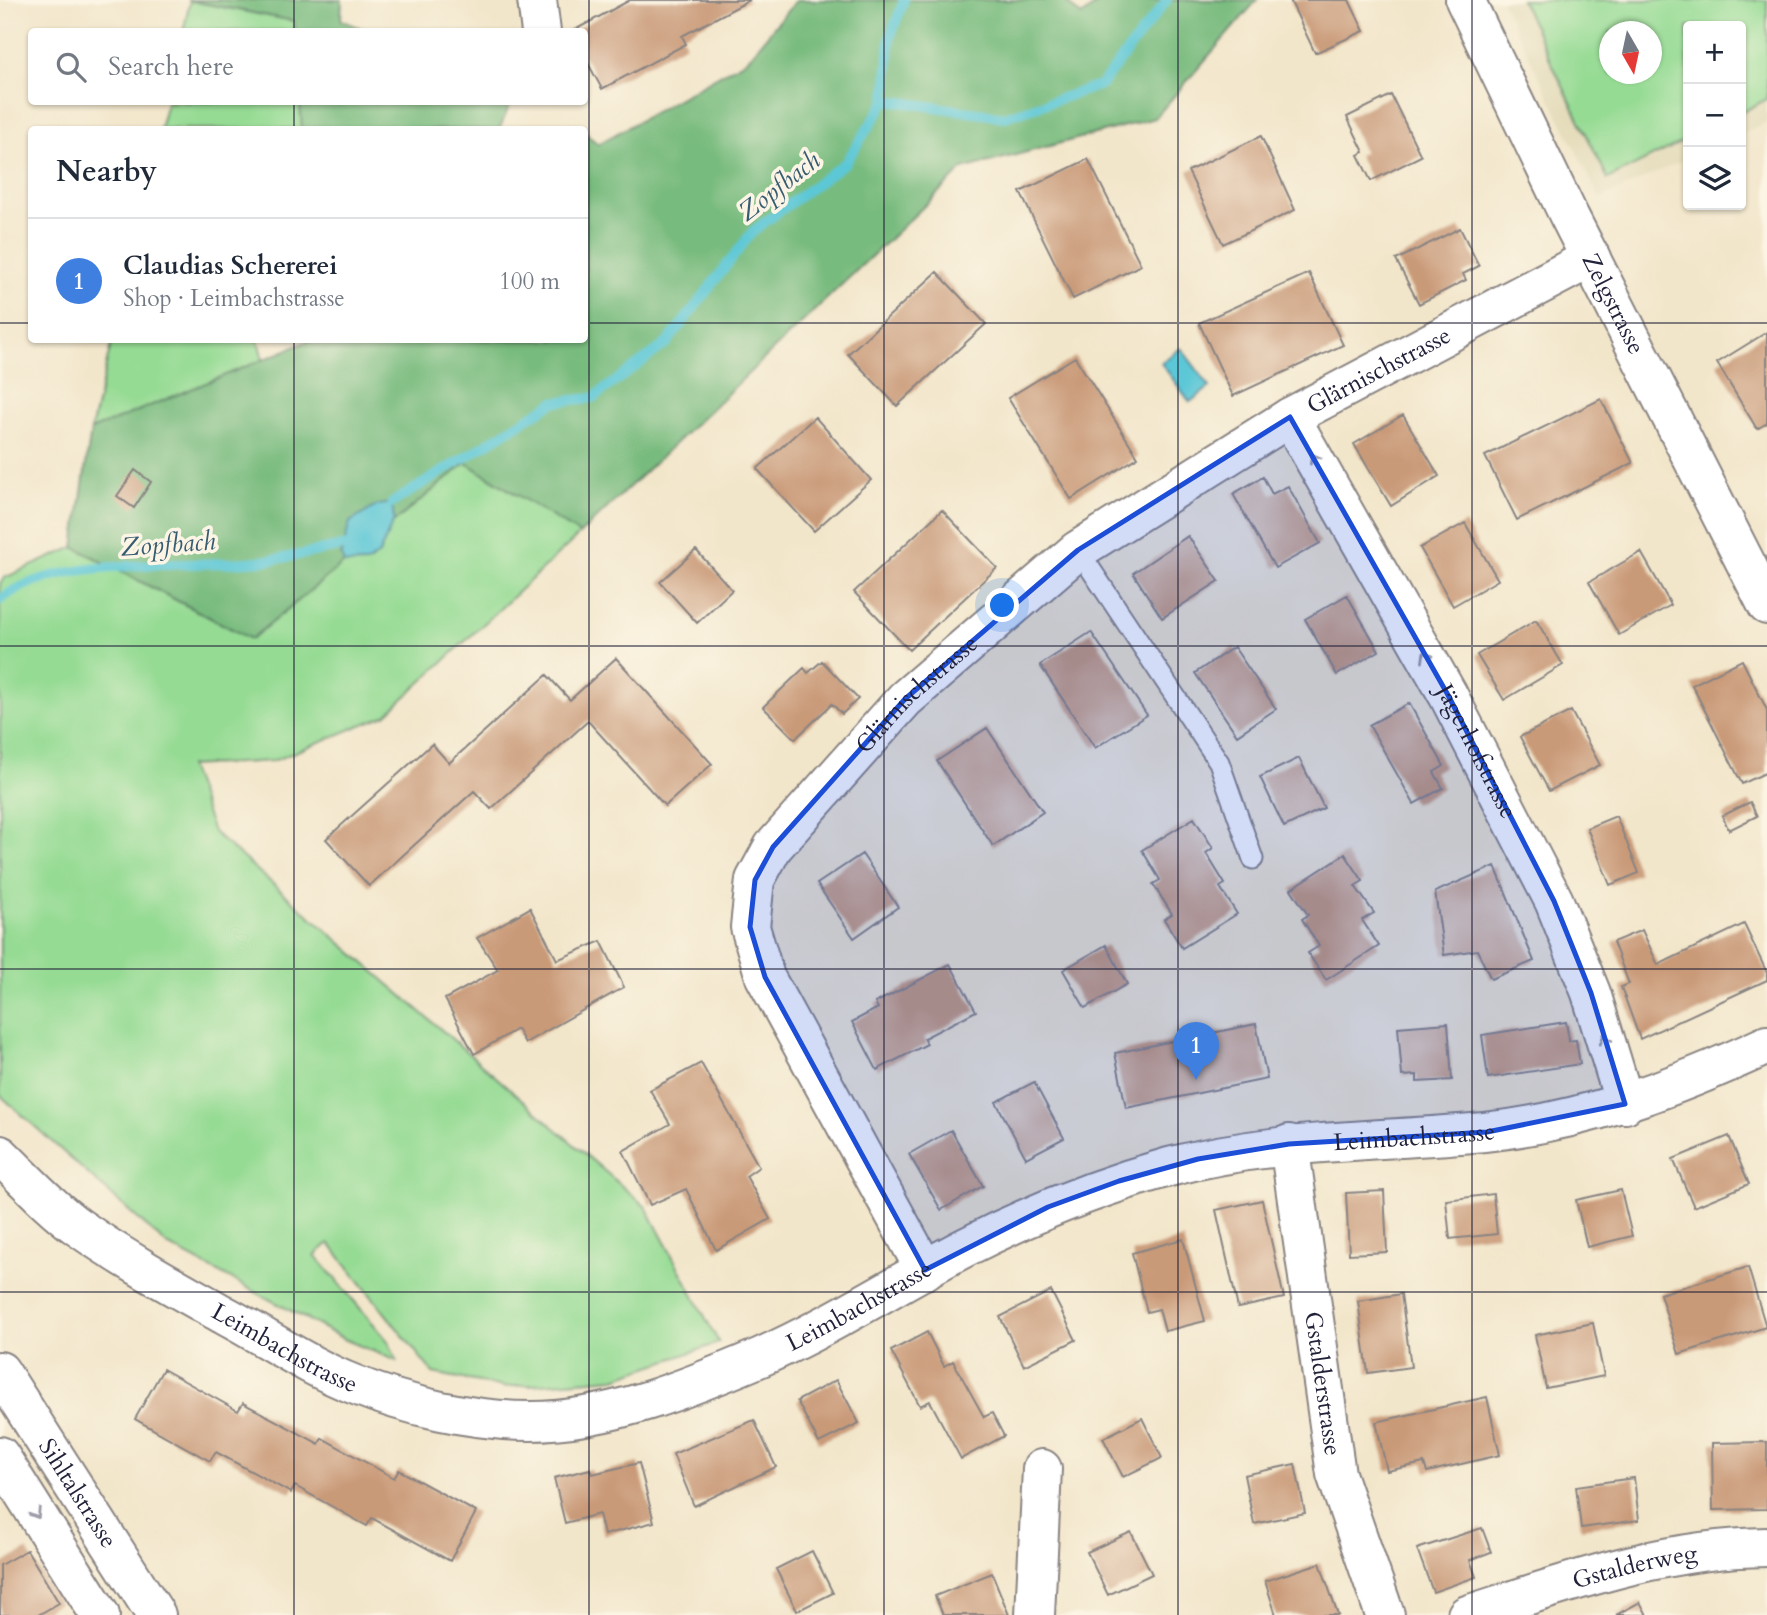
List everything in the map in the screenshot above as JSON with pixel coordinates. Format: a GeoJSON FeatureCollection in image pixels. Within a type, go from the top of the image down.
{"type":"FeatureCollection","features":[{"type":"Feature","properties":{"kind":"street"},"geometry":{"type":"LineString","coordinates":[[537,0],[540,28]]}},
{"type":"Feature","properties":{"kind":"street","name":"Zelgstrasse"},"geometry":{"type":"LineString","coordinates":[[1465,0],[1591,258],[1767,606]]}},
{"type":"Feature","properties":{"kind":"street","name":"Glärnischstrasse"},"geometry":{"type":"LineString","coordinates":[[925,1269],[765,977],[750,927],[755,880],[773,847],[905,699],[1078,550],[1290,417],[1591,258]]}},
{"type":"Feature","properties":{"kind":"street","name":"Jägerhofstrasse"},"geometry":{"type":"LineString","coordinates":[[1290,417],[1448,695],[1548,889],[1591,993],[1625,1104]]}},
{"type":"Feature","properties":{"kind":"street","name":"Leimbachstrasse"},"geometry":{"type":"LineString","coordinates":[[0,1155],[74,1224],[148,1273],[349,1383],[404,1402],[461,1413],[530,1421],[604,1410],[655,1398],[764,1355],[1048,1207],[1119,1181],[1198,1159],[1289,1144],[1487,1132],[1625,1104],[1715,1069],[1767,1045]]}},
{"type":"Feature","properties":{"kind":"street","name":"Gstalderstrasse"},"geometry":{"type":"LineString","coordinates":[[1289,1144],[1336,1474],[1385,1615]]}},
{"type":"Feature","properties":{"kind":"street","name":"Sihltalstrasse"},"geometry":{"type":"LineString","coordinates":[[0,1371],[156,1615]]}},
{"type":"Feature","properties":{"kind":"street"},"geometry":{"type":"LineString","coordinates":[[0,1456],[100,1615]]}},
{"type":"Feature","properties":{"kind":"street"},"geometry":{"type":"LineString","coordinates":[[1035,1615],[1042,1469]]}},
{"type":"Feature","properties":{"kind":"street","name":"Gstalderweg"},"geometry":{"type":"LineString","coordinates":[[1467,1615],[1620,1566],[1706,1549],[1767,1547]]}},
{"type":"Feature","properties":{"kind":"lane"},"geometry":{"type":"LineString","coordinates":[[1078,550],[1219,762],[1253,859]]}},
{"type":"Feature","properties":{"kind":"highlighted area"},"geometry":{"type":"Polygon","coordinates":[[[1290,417],[1448,695],[1554,901],[1591,993],[1625,1104],[1487,1132],[1289,1144],[1198,1159],[1119,1181],[1048,1207],[925,1270],[765,977],[750,927],[755,880],[773,847],[905,699],[1078,550],[1290,417]]]}},
{"type":"Feature","properties":{"kind":"shaded area"},"geometry":{"type":"Polygon","coordinates":[[[1501,0],[1767,0],[1767,122],[1746,132],[1746,21],[1683,21],[1683,160],[1600,199],[1501,0]]]}},
{"type":"Feature","properties":{"kind":"green space"},"geometry":{"type":"Polygon","coordinates":[[[187,0],[342,0],[341,20],[361,28],[295,28],[294,21],[187,0]]]}},
{"type":"Feature","properties":{"kind":"green space"},"geometry":{"type":"Polygon","coordinates":[[[796,0],[1065,0],[1081,16],[1102,0],[1257,0],[1155,118],[963,169],[580,534],[466,463],[251,639],[74,547],[91,430],[304,343],[588,343],[588,136],[598,144],[748,59],[796,0]]]}},
{"type":"Feature","properties":{"kind":"green space"},"geometry":{"type":"Polygon","coordinates":[[[1521,0],[1767,0],[1767,99],[1746,110],[1746,21],[1683,21],[1683,142],[1608,179],[1521,0]]]}},
{"type":"Feature","properties":{"kind":"green space"},"geometry":{"type":"Polygon","coordinates":[[[190,1],[294,21],[295,28],[184,28],[190,1]]]}},
{"type":"Feature","properties":{"kind":"green space"},"geometry":{"type":"Polygon","coordinates":[[[166,105],[300,105],[302,126],[161,126],[166,105]]]}},
{"type":"Feature","properties":{"kind":"green space"},"geometry":{"type":"Polygon","coordinates":[[[300,105],[510,105],[501,126],[302,126],[300,105]]]}},
{"type":"Feature","properties":{"kind":"green space"},"geometry":{"type":"Polygon","coordinates":[[[111,343],[259,343],[263,360],[91,430],[111,343]]]}},
{"type":"Feature","properties":{"kind":"green space"},"geometry":{"type":"Polygon","coordinates":[[[466,463],[580,534],[386,715],[273,761],[189,766],[213,832],[646,1207],[719,1343],[615,1378],[504,1387],[433,1373],[329,1243],[315,1255],[388,1341],[397,1361],[344,1339],[167,1245],[0,1095],[0,583],[4,578],[74,547],[251,639],[466,463]]]}},
{"type":"Feature","properties":{"kind":"water"},"geometry":{"type":"Polygon","coordinates":[[[1181,348],[1210,387],[1190,402],[1161,363],[1181,348]]]}},
{"type":"Feature","properties":{"kind":"water"},"geometry":{"type":"Polygon","coordinates":[[[392,503],[394,520],[379,554],[367,563],[344,564],[341,555],[350,522],[378,505],[392,503]]]}},
{"type":"Feature","properties":{"kind":"building"},"geometry":{"type":"Polygon","coordinates":[[[630,0],[750,0],[682,36],[686,44],[602,89],[588,63],[588,28],[578,28],[630,0]]]}},
{"type":"Feature","properties":{"kind":"building"},"geometry":{"type":"Polygon","coordinates":[[[1290,0],[1349,0],[1364,31],[1315,53],[1290,0]]]}},
{"type":"Feature","properties":{"kind":"building"},"geometry":{"type":"Polygon","coordinates":[[[1391,95],[1421,156],[1371,181],[1358,155],[1364,152],[1347,117],[1391,95]]]}},
{"type":"Feature","properties":{"kind":"building"},"geometry":{"type":"Polygon","coordinates":[[[1261,136],[1295,210],[1223,244],[1188,171],[1261,136]]]}},
{"type":"Feature","properties":{"kind":"building"},"geometry":{"type":"Polygon","coordinates":[[[1088,159],[1141,265],[1073,299],[1020,192],[1088,159]]]}},
{"type":"Feature","properties":{"kind":"building"},"geometry":{"type":"Polygon","coordinates":[[[1460,228],[1479,266],[1463,274],[1466,280],[1419,304],[1396,260],[1460,228]]]}},
{"type":"Feature","properties":{"kind":"building"},"geometry":{"type":"Polygon","coordinates":[[[937,272],[986,324],[897,406],[848,354],[937,272]]]}},
{"type":"Feature","properties":{"kind":"building"},"geometry":{"type":"Polygon","coordinates":[[[1309,273],[1343,345],[1233,396],[1199,323],[1309,273]]]}},
{"type":"Feature","properties":{"kind":"building"},"geometry":{"type":"Polygon","coordinates":[[[1767,332],[1767,423],[1757,429],[1717,363],[1767,332]]]}},
{"type":"Feature","properties":{"kind":"building"},"geometry":{"type":"Polygon","coordinates":[[[1075,357],[1138,457],[1071,499],[1008,398],[1075,357]]]}},
{"type":"Feature","properties":{"kind":"building"},"geometry":{"type":"Polygon","coordinates":[[[1601,399],[1633,463],[1517,520],[1485,456],[1601,399]]]}},
{"type":"Feature","properties":{"kind":"building"},"geometry":{"type":"Polygon","coordinates":[[[1403,415],[1439,476],[1391,506],[1354,444],[1403,415]]]}},
{"type":"Feature","properties":{"kind":"building"},"geometry":{"type":"Polygon","coordinates":[[[815,417],[871,480],[814,531],[757,469],[815,417]]]}},
{"type":"Feature","properties":{"kind":"building"},"geometry":{"type":"Polygon","coordinates":[[[135,470],[151,482],[134,508],[117,496],[135,470]]]}},
{"type":"Feature","properties":{"kind":"building"},"geometry":{"type":"Polygon","coordinates":[[[1263,477],[1272,494],[1288,486],[1320,543],[1275,568],[1233,494],[1263,477]]]}},
{"type":"Feature","properties":{"kind":"building"},"geometry":{"type":"Polygon","coordinates":[[[942,510],[997,568],[909,650],[854,592],[942,510]]]}},
{"type":"Feature","properties":{"kind":"building"},"geometry":{"type":"Polygon","coordinates":[[[1465,523],[1498,580],[1453,606],[1420,548],[1465,523]]]}},
{"type":"Feature","properties":{"kind":"building"},"geometry":{"type":"Polygon","coordinates":[[[1188,536],[1219,581],[1162,618],[1133,573],[1188,536]]]}},
{"type":"Feature","properties":{"kind":"building"},"geometry":{"type":"Polygon","coordinates":[[[696,550],[732,590],[697,623],[660,582],[696,550]]]}},
{"type":"Feature","properties":{"kind":"building"},"geometry":{"type":"Polygon","coordinates":[[[1641,552],[1671,605],[1619,635],[1589,582],[1641,552]]]}},
{"type":"Feature","properties":{"kind":"building"},"geometry":{"type":"Polygon","coordinates":[[[1347,595],[1379,651],[1337,675],[1305,619],[1347,595]]]}},
{"type":"Feature","properties":{"kind":"building"},"geometry":{"type":"Polygon","coordinates":[[[1536,620],[1563,665],[1504,700],[1477,655],[1536,620]]]}},
{"type":"Feature","properties":{"kind":"building"},"geometry":{"type":"Polygon","coordinates":[[[1091,632],[1147,715],[1095,748],[1040,665],[1091,632]]]}},
{"type":"Feature","properties":{"kind":"building"},"geometry":{"type":"Polygon","coordinates":[[[1234,647],[1276,709],[1237,735],[1195,673],[1234,647]]]}},
{"type":"Feature","properties":{"kind":"building"},"geometry":{"type":"Polygon","coordinates":[[[616,658],[712,764],[665,806],[588,721],[491,809],[474,791],[369,886],[326,839],[432,744],[449,763],[547,675],[570,700],[616,658]]]}},
{"type":"Feature","properties":{"kind":"building"},"geometry":{"type":"Polygon","coordinates":[[[1742,660],[1767,710],[1767,772],[1742,784],[1692,685],[1742,660]]]}},
{"type":"Feature","properties":{"kind":"building"},"geometry":{"type":"Polygon","coordinates":[[[822,661],[858,699],[842,714],[832,704],[795,739],[763,707],[804,668],[808,673],[822,661]]]}},
{"type":"Feature","properties":{"kind":"building"},"geometry":{"type":"Polygon","coordinates":[[[1409,703],[1444,766],[1434,772],[1443,788],[1414,804],[1369,725],[1409,703]]]}},
{"type":"Feature","properties":{"kind":"building"},"geometry":{"type":"Polygon","coordinates":[[[1571,711],[1600,765],[1549,791],[1520,737],[1571,711]]]}},
{"type":"Feature","properties":{"kind":"building"},"geometry":{"type":"Polygon","coordinates":[[[987,728],[1043,812],[993,846],[937,761],[987,728]]]}},
{"type":"Feature","properties":{"kind":"building"},"geometry":{"type":"Polygon","coordinates":[[[1299,758],[1324,808],[1284,827],[1260,777],[1299,758]]]}},
{"type":"Feature","properties":{"kind":"building"},"geometry":{"type":"Polygon","coordinates":[[[1750,802],[1757,816],[1729,830],[1722,816],[1750,802]]]}},
{"type":"Feature","properties":{"kind":"building"},"geometry":{"type":"Polygon","coordinates":[[[1616,816],[1639,873],[1610,885],[1587,828],[1616,816]]]}},
{"type":"Feature","properties":{"kind":"building"},"geometry":{"type":"Polygon","coordinates":[[[1194,818],[1213,848],[1206,853],[1225,884],[1220,887],[1237,914],[1182,948],[1164,919],[1172,914],[1153,884],[1160,880],[1142,850],[1194,818]]]}},
{"type":"Feature","properties":{"kind":"building"},"geometry":{"type":"Polygon","coordinates":[[[862,854],[898,907],[854,938],[817,884],[862,854]]]}},
{"type":"Feature","properties":{"kind":"building"},"geometry":{"type":"Polygon","coordinates":[[[1345,854],[1363,881],[1355,886],[1374,913],[1362,920],[1379,946],[1326,980],[1308,953],[1319,946],[1302,919],[1308,915],[1291,889],[1345,854]]]}},
{"type":"Feature","properties":{"kind":"building"},"geometry":{"type":"Polygon","coordinates":[[[1495,866],[1534,961],[1491,979],[1477,950],[1444,955],[1435,892],[1495,866]]]}},
{"type":"Feature","properties":{"kind":"building"},"geometry":{"type":"Polygon","coordinates":[[[530,908],[557,960],[601,941],[624,987],[525,1043],[517,1029],[474,1054],[445,999],[498,970],[477,938],[530,908]]]}},
{"type":"Feature","properties":{"kind":"building"},"geometry":{"type":"Polygon","coordinates":[[[1744,924],[1767,973],[1767,980],[1640,1039],[1621,987],[1629,984],[1613,942],[1642,930],[1658,965],[1744,924]]]}},
{"type":"Feature","properties":{"kind":"building"},"geometry":{"type":"Polygon","coordinates":[[[1106,945],[1127,984],[1085,1008],[1063,970],[1106,945]]]}},
{"type":"Feature","properties":{"kind":"building"},"geometry":{"type":"Polygon","coordinates":[[[950,964],[976,1011],[924,1038],[927,1044],[877,1070],[852,1022],[878,1008],[875,1003],[950,964]]]}},
{"type":"Feature","properties":{"kind":"building"},"geometry":{"type":"Polygon","coordinates":[[[1566,1022],[1569,1041],[1576,1040],[1580,1064],[1488,1078],[1482,1035],[1566,1022]]]}},
{"type":"Feature","properties":{"kind":"building"},"geometry":{"type":"Polygon","coordinates":[[[1448,1023],[1452,1080],[1417,1082],[1417,1075],[1402,1076],[1398,1027],[1448,1023]]]}},
{"type":"Feature","properties":{"kind":"building"},"geometry":{"type":"Polygon","coordinates":[[[1256,1024],[1267,1079],[1126,1108],[1115,1053],[1256,1024]]]}},
{"type":"Feature","properties":{"kind":"building"},"geometry":{"type":"Polygon","coordinates":[[[701,1063],[759,1167],[746,1176],[770,1219],[716,1250],[686,1189],[650,1205],[623,1151],[670,1124],[650,1090],[701,1063]]]}},
{"type":"Feature","properties":{"kind":"building"},"geometry":{"type":"Polygon","coordinates":[[[1034,1082],[1064,1138],[1026,1158],[996,1102],[1034,1082]]]}},
{"type":"Feature","properties":{"kind":"building"},"geometry":{"type":"Polygon","coordinates":[[[951,1130],[983,1186],[941,1210],[909,1154],[951,1130]]]}},
{"type":"Feature","properties":{"kind":"building"},"geometry":{"type":"Polygon","coordinates":[[[1729,1136],[1749,1184],[1694,1207],[1673,1159],[1729,1136]]]}},
{"type":"Feature","properties":{"kind":"building"},"geometry":{"type":"Polygon","coordinates":[[[1621,1190],[1632,1236],[1587,1247],[1576,1200],[1621,1190]]]}},
{"type":"Feature","properties":{"kind":"building"},"geometry":{"type":"Polygon","coordinates":[[[1384,1191],[1387,1252],[1349,1254],[1346,1193],[1384,1191]]]}},
{"type":"Feature","properties":{"kind":"building"},"geometry":{"type":"Polygon","coordinates":[[[1493,1194],[1497,1234],[1450,1239],[1446,1200],[1493,1194]]]}},
{"type":"Feature","properties":{"kind":"building"},"geometry":{"type":"Polygon","coordinates":[[[1262,1200],[1284,1298],[1238,1308],[1216,1210],[1262,1200]]]}},
{"type":"Feature","properties":{"kind":"building"},"geometry":{"type":"Polygon","coordinates":[[[1183,1239],[1205,1321],[1165,1331],[1159,1309],[1147,1312],[1132,1253],[1183,1239]]]}},
{"type":"Feature","properties":{"kind":"building"},"geometry":{"type":"Polygon","coordinates":[[[1748,1267],[1766,1327],[1679,1354],[1660,1294],[1748,1267]]]}},
{"type":"Feature","properties":{"kind":"building"},"geometry":{"type":"Polygon","coordinates":[[[1051,1291],[1076,1340],[1024,1366],[1000,1317],[1051,1291]]]}},
{"type":"Feature","properties":{"kind":"building"},"geometry":{"type":"Polygon","coordinates":[[[1401,1294],[1411,1367],[1368,1373],[1358,1301],[1401,1294]]]}},
{"type":"Feature","properties":{"kind":"building"},"geometry":{"type":"Polygon","coordinates":[[[1593,1323],[1604,1376],[1546,1388],[1535,1335],[1593,1323]]]}},
{"type":"Feature","properties":{"kind":"building"},"geometry":{"type":"Polygon","coordinates":[[[927,1332],[944,1366],[953,1361],[984,1417],[992,1413],[1004,1436],[961,1459],[930,1401],[920,1406],[891,1351],[927,1332]]]}},
{"type":"Feature","properties":{"kind":"building"},"geometry":{"type":"Polygon","coordinates":[[[163,1369],[238,1411],[243,1403],[319,1444],[322,1438],[394,1478],[399,1470],[476,1512],[450,1561],[372,1518],[367,1526],[295,1486],[291,1493],[216,1452],[210,1461],[135,1419],[163,1369]]]}},
{"type":"Feature","properties":{"kind":"building"},"geometry":{"type":"Polygon","coordinates":[[[836,1380],[859,1423],[819,1443],[797,1401],[836,1380]]]}},
{"type":"Feature","properties":{"kind":"building"},"geometry":{"type":"Polygon","coordinates":[[[1487,1397],[1500,1455],[1427,1472],[1424,1463],[1387,1471],[1376,1422],[1487,1397]]]}},
{"type":"Feature","properties":{"kind":"building"},"geometry":{"type":"Polygon","coordinates":[[[1142,1418],[1162,1458],[1123,1477],[1103,1438],[1142,1418]]]}},
{"type":"Feature","properties":{"kind":"building"},"geometry":{"type":"Polygon","coordinates":[[[754,1420],[776,1467],[694,1506],[673,1454],[754,1420]]]}},
{"type":"Feature","properties":{"kind":"building"},"geometry":{"type":"Polygon","coordinates":[[[1767,1442],[1767,1509],[1713,1510],[1712,1443],[1767,1442]]]}},
{"type":"Feature","properties":{"kind":"building"},"geometry":{"type":"Polygon","coordinates":[[[639,1463],[654,1522],[604,1535],[599,1514],[565,1523],[554,1478],[590,1469],[592,1474],[639,1463]]]}},
{"type":"Feature","properties":{"kind":"building"},"geometry":{"type":"Polygon","coordinates":[[[1295,1464],[1305,1513],[1254,1524],[1244,1475],[1295,1464]]]}},
{"type":"Feature","properties":{"kind":"building"},"geometry":{"type":"Polygon","coordinates":[[[1634,1478],[1639,1520],[1581,1528],[1576,1486],[1634,1478]]]}},
{"type":"Feature","properties":{"kind":"building"},"geometry":{"type":"Polygon","coordinates":[[[1482,1528],[1491,1552],[1470,1560],[1476,1577],[1433,1592],[1417,1549],[1482,1528]]]}},
{"type":"Feature","properties":{"kind":"building"},"geometry":{"type":"Polygon","coordinates":[[[1131,1532],[1152,1574],[1108,1595],[1087,1552],[1131,1532]]]}},
{"type":"Feature","properties":{"kind":"building"},"geometry":{"type":"Polygon","coordinates":[[[27,1550],[59,1603],[38,1615],[0,1615],[0,1565],[27,1550]]]}},
{"type":"Feature","properties":{"kind":"building"},"geometry":{"type":"Polygon","coordinates":[[[812,1551],[833,1593],[797,1611],[776,1569],[812,1551]]]}},
{"type":"Feature","properties":{"kind":"building"},"geometry":{"type":"Polygon","coordinates":[[[1320,1563],[1338,1615],[1276,1615],[1265,1581],[1320,1563]]]}},
{"type":"Feature","properties":{"kind":"building"},"geometry":{"type":"Polygon","coordinates":[[[992,1573],[1009,1615],[943,1615],[935,1596],[992,1573]]]}},
{"type":"Feature","properties":{"kind":"building"},"geometry":{"type":"Polygon","coordinates":[[[1640,1602],[1647,1615],[1616,1615],[1640,1602]]]}},
{"type":"Feature","properties":{"kind":"waterway"},"geometry":{"type":"LineString","coordinates":[[886,100],[890,38],[904,0]]}},
{"type":"Feature","properties":{"kind":"waterway","name":"Zopfbach"},"geometry":{"type":"LineString","coordinates":[[392,503],[554,402],[593,398],[667,343],[753,231],[846,162],[886,100],[1005,117],[1101,85],[1167,0]]}},
{"type":"Feature","properties":{"kind":"waterway","name":"Zopfbach"},"geometry":{"type":"LineString","coordinates":[[0,600],[25,585],[57,575],[92,569],[239,563],[296,556],[343,546]]}},
{"type":"Feature","properties":{"kind":"place","name":"Claudias Schererei"},"geometry":{"type":"Point","coordinates":[1196,1080]}}]}
